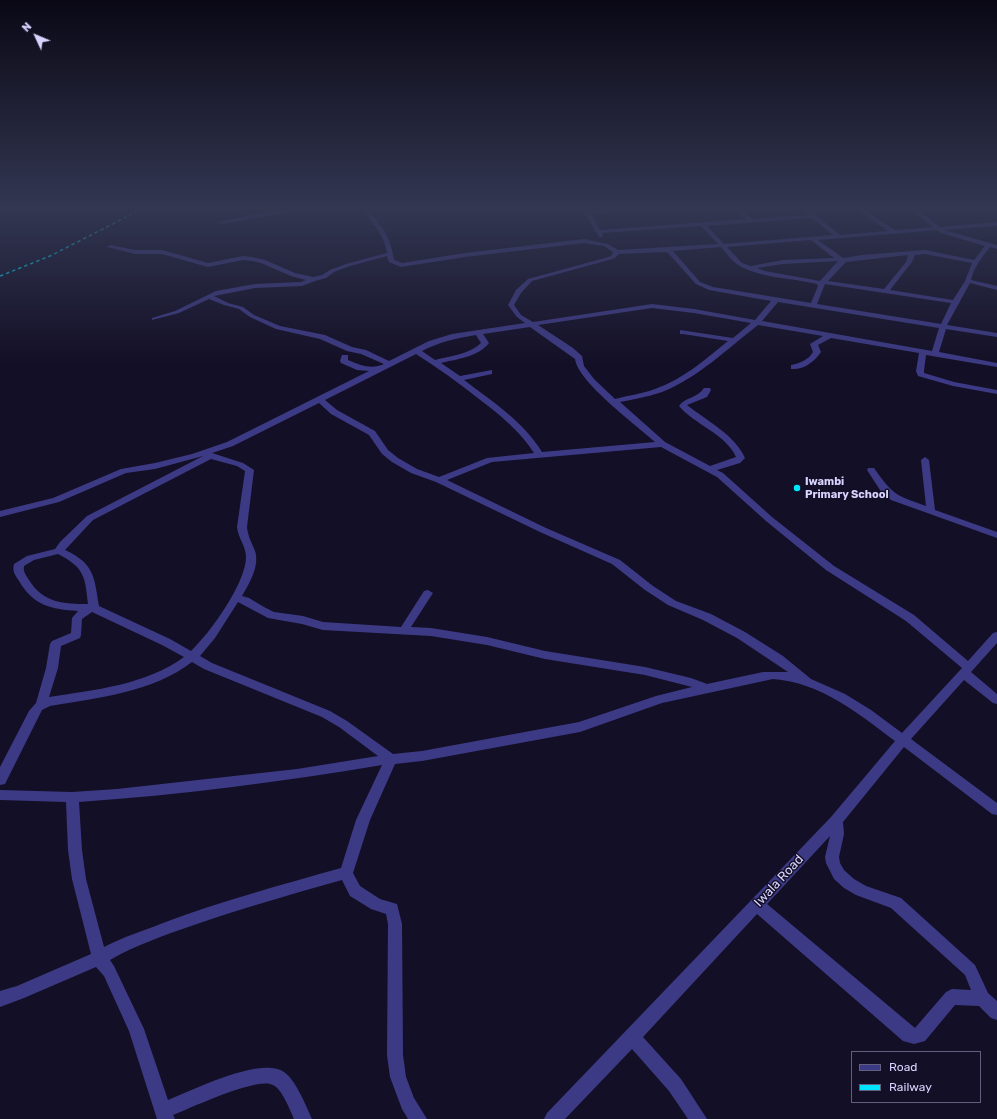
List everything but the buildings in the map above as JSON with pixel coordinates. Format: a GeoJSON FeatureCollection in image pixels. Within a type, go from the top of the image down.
{"type":"FeatureCollection","features":[{"type":"Feature","properties":{"kind":"street"},"geometry":{"type":"LineString","coordinates":[[195,261],[208,265],[229,261]]}},
{"type":"Feature","properties":{"kind":"street"},"geometry":{"type":"LineString","coordinates":[[263,261],[293,275],[313,279]]}},
{"type":"Feature","properties":{"kind":"street"},"geometry":{"type":"LineString","coordinates":[[154,319],[176,312],[208,296],[250,287],[302,284],[313,279],[324,277],[332,271],[362,261]]}},
{"type":"Feature","properties":{"kind":"street"},"geometry":{"type":"LineString","coordinates":[[391,261],[401,265],[426,261]]}},
{"type":"Feature","properties":{"kind":"street"},"geometry":{"type":"LineString","coordinates":[[598,261],[534,278],[526,282],[511,303],[519,316],[570,350],[579,358],[580,366],[591,381],[662,444],[710,469],[726,480],[769,519],[830,568],[910,618],[997,700]]}},
{"type":"Feature","properties":{"kind":"street"},"geometry":{"type":"LineString","coordinates":[[678,261],[689,275],[705,286],[997,336]]}},
{"type":"Feature","properties":{"kind":"street"},"geometry":{"type":"LineString","coordinates":[[737,261],[764,273],[814,281],[822,284],[886,291],[955,302]]}},
{"type":"Feature","properties":{"kind":"street"},"geometry":{"type":"LineString","coordinates":[[750,268],[767,264],[828,261]]}},
{"type":"Feature","properties":{"kind":"street"},"geometry":{"type":"LineString","coordinates":[[813,305],[822,284],[839,261]]}},
{"type":"Feature","properties":{"kind":"street"},"geometry":{"type":"LineString","coordinates":[[886,291],[909,261]]}},
{"type":"Feature","properties":{"kind":"street"},"geometry":{"type":"LineString","coordinates":[[935,354],[936,344],[942,327],[968,281],[976,262],[972,261]]}},
{"type":"Feature","properties":{"kind":"street"},"geometry":{"type":"LineString","coordinates":[[968,281],[997,288]]}},
{"type":"Feature","properties":{"kind":"street"},"geometry":{"type":"LineString","coordinates":[[208,296],[226,304],[241,308],[252,316],[278,328],[322,337],[350,349],[363,352],[389,364]]}},
{"type":"Feature","properties":{"kind":"street"},"geometry":{"type":"LineString","coordinates":[[615,401],[653,392],[674,383],[756,323],[762,318],[770,304],[777,299]]}},
{"type":"Feature","properties":{"kind":"street"},"geometry":{"type":"LineString","coordinates":[[0,514],[56,500],[124,471],[155,466],[223,451],[230,444],[417,350],[441,340],[478,332],[656,306],[997,364]]}},
{"type":"Feature","properties":{"kind":"street"},"geometry":{"type":"LineString","coordinates":[[435,362],[470,353],[482,347],[485,343],[478,332]]}},
{"type":"Feature","properties":{"kind":"street"},"geometry":{"type":"LineString","coordinates":[[683,332],[734,340]]}},
{"type":"Feature","properties":{"kind":"street"},"geometry":{"type":"LineString","coordinates":[[794,367],[803,365],[812,358],[817,352],[814,344],[829,336]]}},
{"type":"Feature","properties":{"kind":"street"},"geometry":{"type":"LineString","coordinates":[[417,350],[458,379],[521,429],[530,438],[538,454]]}},
{"type":"Feature","properties":{"kind":"street"},"geometry":{"type":"LineString","coordinates":[[923,352],[920,371],[921,374],[953,384],[997,392]]}},
{"type":"Feature","properties":{"kind":"street"},"geometry":{"type":"LineString","coordinates":[[345,358],[344,361],[356,366],[376,370]]}},
{"type":"Feature","properties":{"kind":"street"},"geometry":{"type":"LineString","coordinates":[[458,379],[489,372]]}},
{"type":"Feature","properties":{"kind":"street"},"geometry":{"type":"LineString","coordinates":[[706,390],[704,395],[685,403],[683,406],[726,440],[741,456],[738,461],[710,469]]}},
{"type":"Feature","properties":{"kind":"street"},"geometry":{"type":"LineString","coordinates":[[320,400],[334,412],[372,433],[385,452],[395,460],[414,471],[439,480],[622,566],[660,596],[741,635],[813,684]]}},
{"type":"Feature","properties":{"kind":"street"},"geometry":{"type":"LineString","coordinates":[[439,480],[490,460],[538,454],[662,444]]}},
{"type":"Feature","properties":{"kind":"street"},"geometry":{"type":"LineString","coordinates":[[0,780],[33,714],[41,705],[47,702],[147,681],[175,668],[192,657],[208,638],[235,598],[245,581],[251,559],[250,550],[242,535],[242,519],[250,470],[208,454],[90,518],[63,544],[59,551],[22,562],[18,567],[18,571],[30,591],[38,598],[52,603],[92,608],[192,657],[208,666],[326,714],[343,724],[391,759]]}},
{"type":"Feature","properties":{"kind":"street"},"geometry":{"type":"LineString","coordinates":[[925,460],[931,512]]}},
{"type":"Feature","properties":{"kind":"street"},"geometry":{"type":"LineString","coordinates":[[871,470],[888,494],[894,498],[997,535]]}},
{"type":"Feature","properties":{"kind":"street"},"geometry":{"type":"LineString","coordinates":[[59,551],[78,563],[89,575],[92,608]]}},
{"type":"Feature","properties":{"kind":"street"},"geometry":{"type":"LineString","coordinates":[[404,631],[428,593]]}},
{"type":"Feature","properties":{"kind":"street"},"geometry":{"type":"LineString","coordinates":[[235,598],[245,600],[260,610],[272,615],[303,620],[323,626],[431,632],[486,641],[544,655],[645,671],[692,682],[706,688]]}},
{"type":"Feature","properties":{"kind":"street"},"geometry":{"type":"LineString","coordinates":[[41,705],[52,668],[56,644],[74,638],[76,635],[77,618],[92,608]]}},
{"type":"Feature","properties":{"kind":"street","name":"Iwala Road"},"geometry":{"type":"LineString","coordinates":[[553,1119],[836,821],[904,739],[997,636]]}},
{"type":"Feature","properties":{"kind":"street"},"geometry":{"type":"LineString","coordinates":[[0,795],[72,797],[297,774],[391,759],[422,756],[580,727],[660,699],[706,688],[763,676],[788,676],[813,684],[842,697],[867,713],[904,739],[997,810]]}},
{"type":"Feature","properties":{"kind":"street"},"geometry":{"type":"LineString","coordinates":[[391,759],[363,820],[346,873],[355,891],[376,904],[392,909],[395,924],[395,1055],[398,1077],[408,1103],[418,1119]]}},
{"type":"Feature","properties":{"kind":"street"},"geometry":{"type":"LineString","coordinates":[[72,797],[75,850],[79,879],[100,958],[109,971],[136,1029],[165,1115],[239,1081],[258,1075],[270,1074],[281,1080],[303,1119]]}},
{"type":"Feature","properties":{"kind":"street"},"geometry":{"type":"LineString","coordinates":[[836,821],[838,835],[832,858],[834,867],[838,874],[852,885],[867,893],[888,898],[896,903],[970,970],[982,998],[997,1012]]}},
{"type":"Feature","properties":{"kind":"street"},"geometry":{"type":"LineString","coordinates":[[0,999],[18,993],[100,958],[121,946],[178,924],[248,900],[346,873]]}},
{"type":"Feature","properties":{"kind":"street"},"geometry":{"type":"LineString","coordinates":[[757,905],[909,1034],[914,1036],[919,1035],[952,997],[982,998]]}},
{"type":"Feature","properties":{"kind":"street"},"geometry":{"type":"LineString","coordinates":[[632,1037],[675,1085],[698,1119]]}},
{"type":"Feature","properties":{"kind":"railway"},"geometry":{"type":"LineString","coordinates":[[0,276],[37,261]]}},
{"type":"Feature","properties":{"kind":"place","name":"Iwambi Primary School"},"geometry":{"type":"Point","coordinates":[797,488]}}]}
